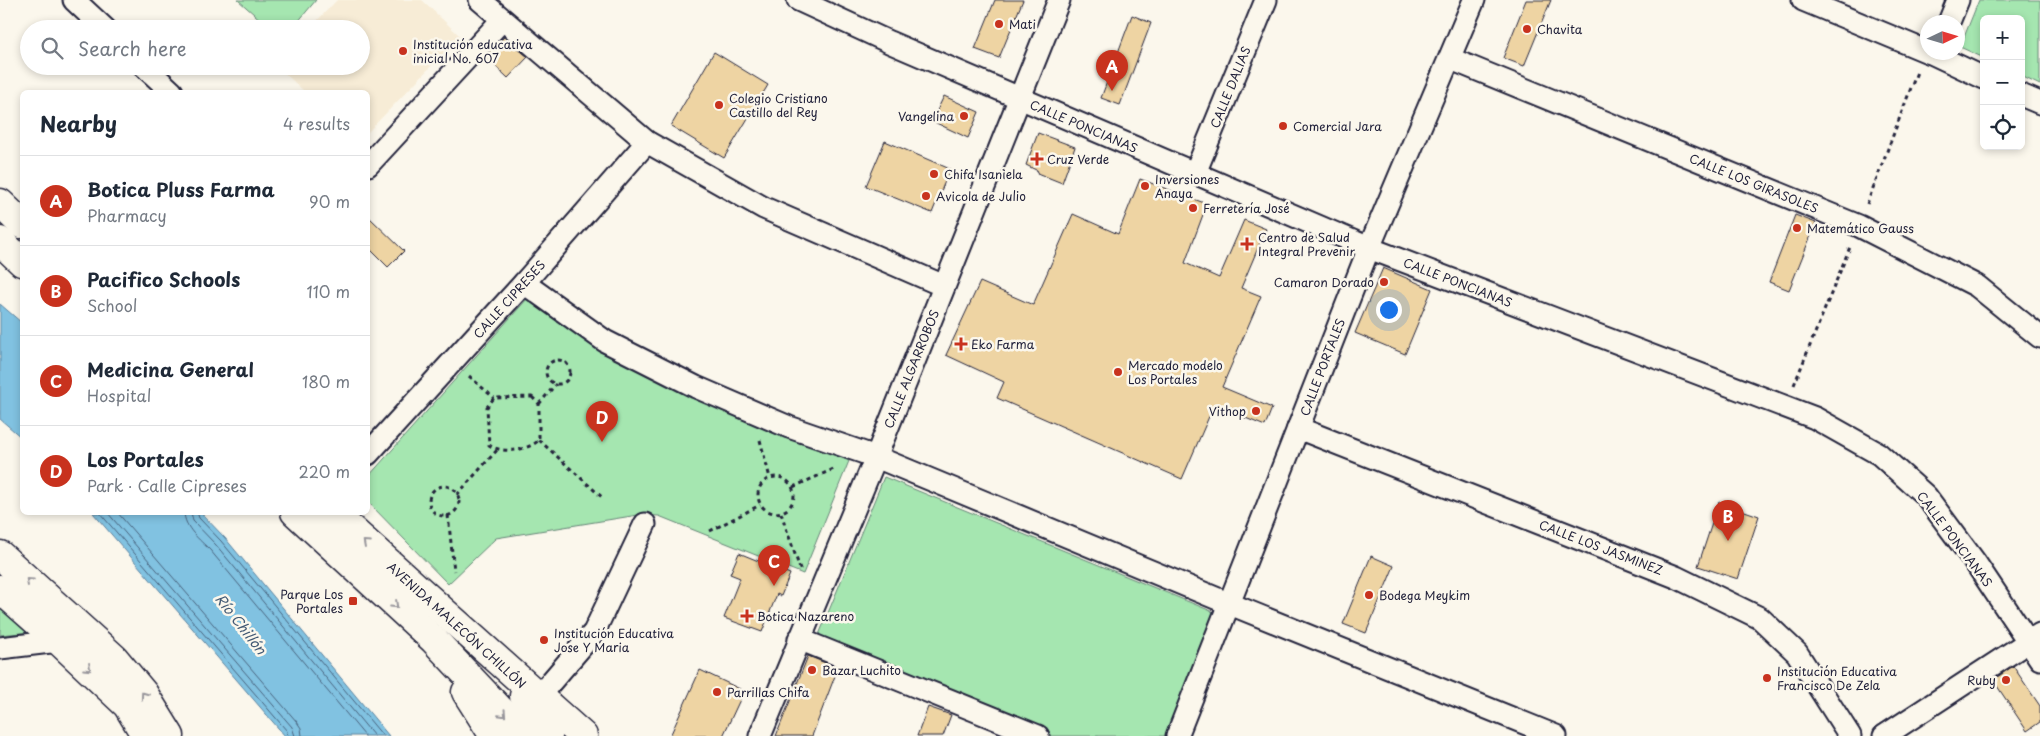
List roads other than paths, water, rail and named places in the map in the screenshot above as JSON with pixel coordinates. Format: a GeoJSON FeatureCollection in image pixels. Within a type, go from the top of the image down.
{"type":"FeatureCollection","features":[{"type":"Feature","properties":{"kind":"street"},"geometry":{"type":"LineString","coordinates":[[480,0],[647,142],[764,208],[944,286]]}},
{"type":"Feature","properties":{"kind":"street","name":"CALLE PONCIANAS"},"geometry":{"type":"LineString","coordinates":[[798,0],[1020,100],[1369,248],[1815,418],[1879,454],[1926,496],[2036,645]]}},
{"type":"Feature","properties":{"kind":"street","name":"CALLE ALGARROBOS"},"geometry":{"type":"LineString","coordinates":[[760,736],[876,457],[1059,0]]}},
{"type":"Feature","properties":{"kind":"street","name":"CALLE DALIAS"},"geometry":{"type":"LineString","coordinates":[[1194,173],[1266,0]]}},
{"type":"Feature","properties":{"kind":"street","name":"CALLE PORTALES"},"geometry":{"type":"LineString","coordinates":[[1177,736],[1369,248],[1474,0]]}},
{"type":"Feature","properties":{"kind":"street"},"geometry":{"type":"LineString","coordinates":[[1803,0],[1920,48]]}},
{"type":"Feature","properties":{"kind":"street"},"geometry":{"type":"LineString","coordinates":[[1952,15],[1958,0]]}},
{"type":"Feature","properties":{"kind":"street"},"geometry":{"type":"LineString","coordinates":[[88,5],[99,20]]}},
{"type":"Feature","properties":{"kind":"street"},"geometry":{"type":"LineString","coordinates":[[370,163],[502,20]]}},
{"type":"Feature","properties":{"kind":"street","name":"CALLE LOS GIRASOLES"},"geometry":{"type":"LineString","coordinates":[[1451,58],[1859,226],[1977,286],[2040,337]]}},
{"type":"Feature","properties":{"kind":"street"},"geometry":{"type":"LineString","coordinates":[[1947,60],[1980,76]]}},
{"type":"Feature","properties":{"kind":"street"},"geometry":{"type":"LineString","coordinates":[[154,75],[170,90]]}},
{"type":"Feature","properties":{"kind":"street"},"geometry":{"type":"LineString","coordinates":[[2025,97],[2040,103]]}},
{"type":"Feature","properties":{"kind":"street","name":"CALLE CIPRESES"},"geometry":{"type":"LineString","coordinates":[[370,452],[524,283],[647,142]]}},
{"type":"Feature","properties":{"kind":"street"},"geometry":{"type":"LineString","coordinates":[[0,203],[20,222]]}},
{"type":"Feature","properties":{"kind":"street"},"geometry":{"type":"LineString","coordinates":[[0,241],[20,260]]}},
{"type":"Feature","properties":{"kind":"street"},"geometry":{"type":"LineString","coordinates":[[524,283],[605,341],[696,387],[789,427],[876,457],[1230,604],[1556,736]]}},
{"type":"Feature","properties":{"kind":"street","name":"CALLE LOS JASMINEZ"},"geometry":{"type":"LineString","coordinates":[[1298,428],[1676,576],[1760,618],[1797,653],[1850,736]]}},
{"type":"Feature","properties":{"kind":"street","name":"AVENIDA MALECÓN CHILLÓN"},"geometry":{"type":"LineString","coordinates":[[298,515],[434,640],[525,736]]}},
{"type":"Feature","properties":{"kind":"street","name":"AVENIDA MALECÓN CHILLÓN"},"geometry":{"type":"LineString","coordinates":[[335,515],[583,736]]}},
{"type":"Feature","properties":{"kind":"street"},"geometry":{"type":"LineString","coordinates":[[538,697],[594,632],[646,524]]}},
{"type":"Feature","properties":{"kind":"street"},"geometry":{"type":"LineString","coordinates":[[0,555],[114,658],[144,694],[170,736]]}},
{"type":"Feature","properties":{"kind":"street"},"geometry":{"type":"LineString","coordinates":[[0,589],[60,641],[127,705],[146,736]]}},
{"type":"Feature","properties":{"kind":"street"},"geometry":{"type":"LineString","coordinates":[[434,640],[494,736]]}},
{"type":"Feature","properties":{"kind":"street"},"geometry":{"type":"LineString","coordinates":[[799,640],[1038,736]]}},
{"type":"Feature","properties":{"kind":"street"},"geometry":{"type":"LineString","coordinates":[[0,648],[60,641]]}},
{"type":"Feature","properties":{"kind":"street"},"geometry":{"type":"LineString","coordinates":[[1884,736],[2036,645]]}},
{"type":"Feature","properties":{"kind":"street"},"geometry":{"type":"LineString","coordinates":[[506,669],[548,736]]}},
{"type":"Feature","properties":{"kind":"water"},"geometry":{"type":"Polygon","coordinates":[[[0,304],[20,321],[20,436],[0,419],[0,304]]]}},
{"type":"Feature","properties":{"kind":"water","name":"Río Chillón"},"geometry":{"type":"Polygon","coordinates":[[[95,515],[203,515],[225,538],[389,736],[285,736],[95,515]]]}},
{"type":"Feature","properties":{"kind":"place","name":"Mati"},"geometry":{"type":"Point","coordinates":[999,24]}},
{"type":"Feature","properties":{"kind":"place","name":"Chavita"},"geometry":{"type":"Point","coordinates":[1527,29]}},
{"type":"Feature","properties":{"kind":"place","name":"Institución educativa inicial No. 607"},"geometry":{"type":"Point","coordinates":[403,51]}},
{"type":"Feature","properties":{"kind":"place","name":"Botica Pluss Farma"},"geometry":{"type":"Point","coordinates":[1112,91]}},
{"type":"Feature","properties":{"kind":"place","name":"Colegio Cristiano Castillo del Rey"},"geometry":{"type":"Point","coordinates":[719,105]}},
{"type":"Feature","properties":{"kind":"place","name":"Vangelina"},"geometry":{"type":"Point","coordinates":[964,116]}},
{"type":"Feature","properties":{"kind":"place","name":"Comercial Jara"},"geometry":{"type":"Point","coordinates":[1283,126]}},
{"type":"Feature","properties":{"kind":"place","name":"Cruz Verde"},"geometry":{"type":"Point","coordinates":[1037,159]}},
{"type":"Feature","properties":{"kind":"place","name":"Chifa Isaniela"},"geometry":{"type":"Point","coordinates":[934,174]}},
{"type":"Feature","properties":{"kind":"place","name":"Inversiones Anaya"},"geometry":{"type":"Point","coordinates":[1145,186]}},
{"type":"Feature","properties":{"kind":"place","name":"Avicola de Julio"},"geometry":{"type":"Point","coordinates":[926,196]}},
{"type":"Feature","properties":{"kind":"place","name":"Ferretería José"},"geometry":{"type":"Point","coordinates":[1193,208]}},
{"type":"Feature","properties":{"kind":"place","name":"Matemático Gauss"},"geometry":{"type":"Point","coordinates":[1797,228]}},
{"type":"Feature","properties":{"kind":"place","name":"Centro de Salud Integral Prevenir"},"geometry":{"type":"Point","coordinates":[1247,244]}},
{"type":"Feature","properties":{"kind":"place","name":"Camaron Dorado"},"geometry":{"type":"Point","coordinates":[1384,282]}},
{"type":"Feature","properties":{"kind":"place","name":"Eko Farma"},"geometry":{"type":"Point","coordinates":[961,344]}},
{"type":"Feature","properties":{"kind":"place","name":"Mercado modelo Los Portales"},"geometry":{"type":"Point","coordinates":[1118,372]}},
{"type":"Feature","properties":{"kind":"place","name":"Vithop"},"geometry":{"type":"Point","coordinates":[1256,411]}},
{"type":"Feature","properties":{"kind":"place","name":"Los Portales"},"geometry":{"type":"Point","coordinates":[602,442]}},
{"type":"Feature","properties":{"kind":"place","name":"Pacifico Schools"},"geometry":{"type":"Point","coordinates":[1728,541]}},
{"type":"Feature","properties":{"kind":"place","name":"Medicina General"},"geometry":{"type":"Point","coordinates":[774,586]}},
{"type":"Feature","properties":{"kind":"place","name":"Bodega Meykim"},"geometry":{"type":"Point","coordinates":[1369,595]}},
{"type":"Feature","properties":{"kind":"place","name":"Parque Los Portales"},"geometry":{"type":"Point","coordinates":[353,601]}},
{"type":"Feature","properties":{"kind":"place","name":"Botica Nazareno"},"geometry":{"type":"Point","coordinates":[747,616]}},
{"type":"Feature","properties":{"kind":"place","name":"Institución Educativa Jose Y Maria"},"geometry":{"type":"Point","coordinates":[544,640]}},
{"type":"Feature","properties":{"kind":"place","name":"Bazar Luchito"},"geometry":{"type":"Point","coordinates":[812,670]}},
{"type":"Feature","properties":{"kind":"place","name":"Institución Educativa Francisco De Zela"},"geometry":{"type":"Point","coordinates":[1767,678]}},
{"type":"Feature","properties":{"kind":"place","name":"Ruby"},"geometry":{"type":"Point","coordinates":[2006,680]}},
{"type":"Feature","properties":{"kind":"place","name":"Parrillas Chifa"},"geometry":{"type":"Point","coordinates":[717,692]}}]}
